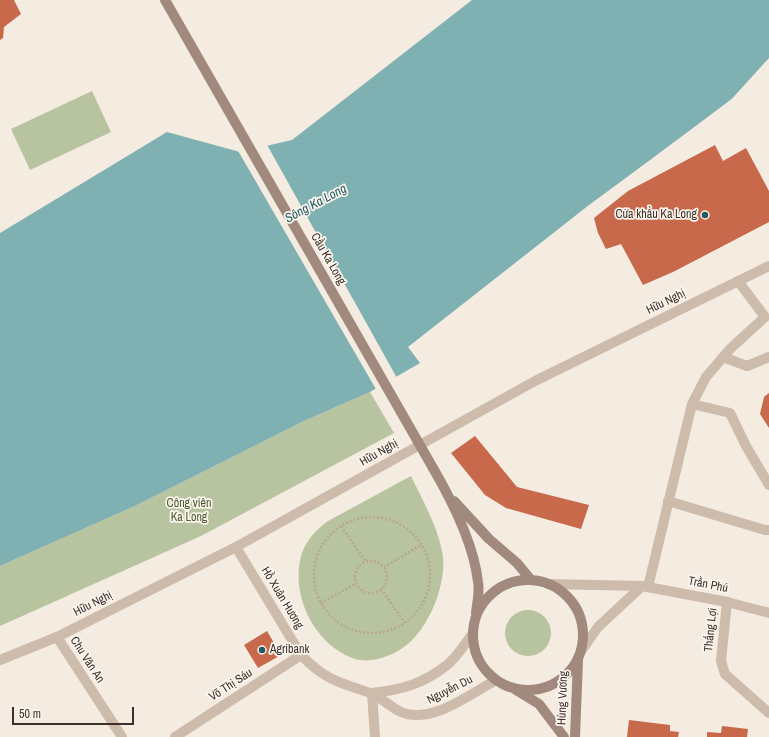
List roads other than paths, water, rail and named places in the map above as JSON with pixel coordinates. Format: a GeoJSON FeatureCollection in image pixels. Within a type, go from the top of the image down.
{"type":"FeatureCollection","features":[{"type":"Feature","properties":{"kind":"main road","name":"Cầu Ka Long"},"geometry":{"type":"LineString","coordinates":[[165,0],[450,496]]}},
{"type":"Feature","properties":{"kind":"main road"},"geometry":{"type":"LineString","coordinates":[[450,496],[489,539],[517,563],[531,580]]}},
{"type":"Feature","properties":{"kind":"main road"},"geometry":{"type":"LineString","coordinates":[[450,496],[470,551],[478,583],[476,619],[473,633],[476,651],[484,668],[496,680],[514,689],[533,690],[551,686],[567,675],[578,660],[582,650],[584,634],[580,618],[573,603],[562,592],[548,584],[531,580],[513,582],[497,590],[484,602],[476,619]]}},
{"type":"Feature","properties":{"kind":"main road","name":"Hùng Vương"},"geometry":{"type":"LineString","coordinates":[[575,737],[578,660]]}},
{"type":"Feature","properties":{"kind":"main road","name":"Hùng Vương"},"geometry":{"type":"LineString","coordinates":[[514,689],[539,704],[564,737]]}},
{"type":"Feature","properties":{"kind":"street","name":"Hữu Nghị"},"geometry":{"type":"LineString","coordinates":[[0,660],[57,637],[236,547],[535,381],[769,266]]}},
{"type":"Feature","properties":{"kind":"street"},"geometry":{"type":"LineString","coordinates":[[582,650],[598,628],[645,587],[692,404],[706,377],[723,357],[765,317],[738,281]]}},
{"type":"Feature","properties":{"kind":"street"},"geometry":{"type":"LineString","coordinates":[[723,357],[748,366],[769,357]]}},
{"type":"Feature","properties":{"kind":"street"},"geometry":{"type":"LineString","coordinates":[[692,404],[730,413],[746,446],[769,485]]}},
{"type":"Feature","properties":{"kind":"street"},"geometry":{"type":"LineString","coordinates":[[668,500],[769,530]]}},
{"type":"Feature","properties":{"kind":"street","name":"Hồ Xuân Hương"},"geometry":{"type":"LineString","coordinates":[[236,547],[301,655],[313,667],[327,677],[342,685],[372,694]]}},
{"type":"Feature","properties":{"kind":"street","name":"Trần Phú"},"geometry":{"type":"LineString","coordinates":[[548,584],[645,587],[728,602],[769,613]]}},
{"type":"Feature","properties":{"kind":"street","name":"Thắng Lợi"},"geometry":{"type":"LineString","coordinates":[[728,602],[721,661],[725,674],[769,713]]}},
{"type":"Feature","properties":{"kind":"street","name":"Nguyễn Du"},"geometry":{"type":"LineString","coordinates":[[372,694],[409,687],[424,679],[447,665],[473,633]]}},
{"type":"Feature","properties":{"kind":"street","name":"Chu Văn An"},"geometry":{"type":"LineString","coordinates":[[57,637],[122,737]]}},
{"type":"Feature","properties":{"kind":"street","name":"Võ Thị Sáu"},"geometry":{"type":"LineString","coordinates":[[174,737],[301,655]]}},
{"type":"Feature","properties":{"kind":"street","name":"Nguyễn Du"},"geometry":{"type":"LineString","coordinates":[[372,694],[402,712],[414,716],[433,714],[496,680]]}},
{"type":"Feature","properties":{"kind":"street"},"geometry":{"type":"LineString","coordinates":[[372,694],[375,737]]}},
{"type":"Feature","properties":{"kind":"water","name":"Sông Ka Long"},"geometry":{"type":"Polygon","coordinates":[[[472,0],[769,0],[769,58],[729,102],[589,205],[408,347],[420,363],[370,392],[304,421],[135,506],[0,566],[0,233],[167,132],[240,152],[292,140],[472,0]]]}},
{"type":"Feature","properties":{"kind":"place","name":"Cửa khẩu Ka Long"},"geometry":{"type":"Point","coordinates":[705,215]}},
{"type":"Feature","properties":{"kind":"place","name":"Agribank"},"geometry":{"type":"Point","coordinates":[262,650]}},
{"type":"Feature","properties":{"kind":"park label","name":"Công viên Ka Long"},"geometry":{"type":"Point","coordinates":[189,511]}}]}
